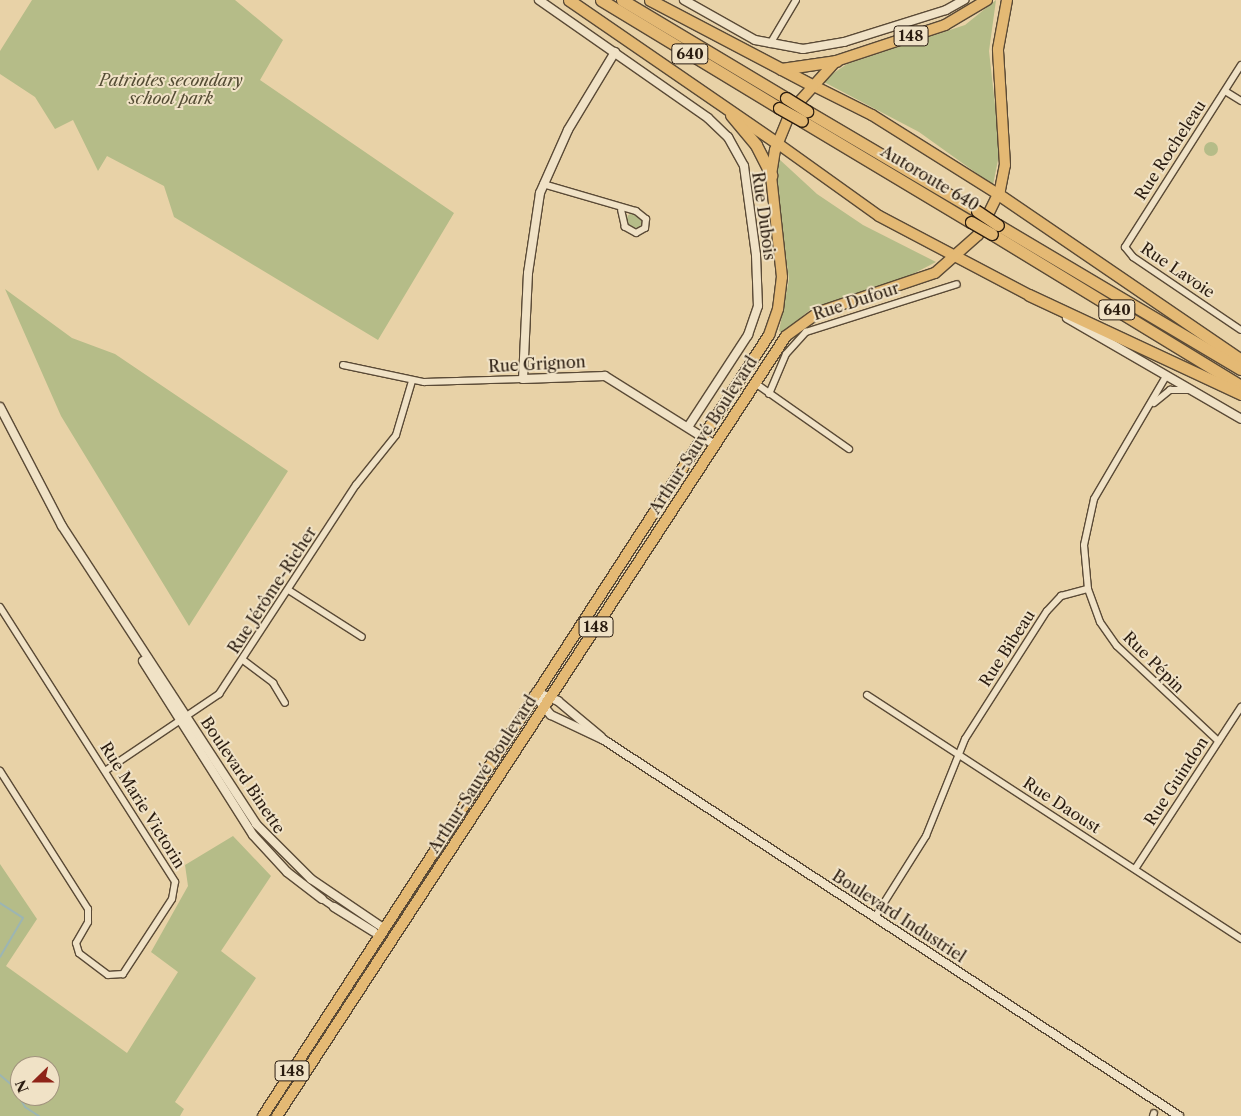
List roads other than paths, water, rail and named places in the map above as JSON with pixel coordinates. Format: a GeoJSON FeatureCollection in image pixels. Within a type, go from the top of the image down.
{"type":"FeatureCollection","features":[{"type":"Feature","properties":{"kind":"highway"},"geometry":{"type":"LineString","coordinates":[[569,0],[778,143]]}},
{"type":"Feature","properties":{"kind":"highway","name":"Autoroute 640"},"geometry":{"type":"LineString","coordinates":[[601,0],[780,108],[804,116],[974,216],[1241,386]]}},
{"type":"Feature","properties":{"kind":"highway","name":"Autoroute 640"},"geometry":{"type":"LineString","coordinates":[[622,0],[786,98],[804,116]]}},
{"type":"Feature","properties":{"kind":"highway"},"geometry":{"type":"LineString","coordinates":[[650,0],[812,85]]}},
{"type":"Feature","properties":{"kind":"highway"},"geometry":{"type":"LineString","coordinates":[[781,69],[836,60]]}},
{"type":"Feature","properties":{"kind":"highway"},"geometry":{"type":"LineString","coordinates":[[722,105],[756,145],[771,174]]}},
{"type":"Feature","properties":{"kind":"highway"},"geometry":{"type":"LineString","coordinates":[[998,194],[1241,360]]}},
{"type":"Feature","properties":{"kind":"highway","name":"Autoroute 640"},"geometry":{"type":"LineString","coordinates":[[995,230],[1241,369]]}},
{"type":"Feature","properties":{"kind":"highway"},"geometry":{"type":"LineString","coordinates":[[1029,295],[1241,394]]}},
{"type":"Feature","properties":{"kind":"main road","name":"148"},"geometry":{"type":"LineString","coordinates":[[771,174],[778,143],[792,111],[812,85],[836,60],[945,25],[987,0]]}},
{"type":"Feature","properties":{"kind":"main road","name":"Arthur-Sauvé Boulevard"},"geometry":{"type":"LineString","coordinates":[[393,939],[786,336],[806,319],[919,280],[956,258],[978,235],[998,194],[1007,145],[998,49],[1007,0]]}},
{"type":"Feature","properties":{"kind":"main road"},"geometry":{"type":"LineString","coordinates":[[812,85],[883,122],[998,194]]}},
{"type":"Feature","properties":{"kind":"main road"},"geometry":{"type":"LineString","coordinates":[[778,143],[870,211],[1029,295]]}},
{"type":"Feature","properties":{"kind":"main road","name":"Arthur-Sauvé Boulevard"},"geometry":{"type":"LineString","coordinates":[[263,1116],[379,930],[762,347],[776,316],[782,277],[771,174]]}},
{"type":"Feature","properties":{"kind":"main road","name":"148"},"geometry":{"type":"LineString","coordinates":[[277,1116],[393,939]]}},
{"type":"Feature","properties":{"kind":"street","name":"Rue Dubois"},"geometry":{"type":"LineString","coordinates":[[539,0],[615,52],[721,129],[739,155],[746,176],[758,278],[757,311],[748,335],[688,427]]}},
{"type":"Feature","properties":{"kind":"street"},"geometry":{"type":"LineString","coordinates":[[684,0],[694,1],[750,38],[770,44],[826,47],[946,10],[964,0]]}},
{"type":"Feature","properties":{"kind":"street"},"geometry":{"type":"LineString","coordinates":[[770,44],[796,0]]}},
{"type":"Feature","properties":{"kind":"street"},"geometry":{"type":"LineString","coordinates":[[523,379],[529,264],[543,184],[568,130],[615,52]]}},
{"type":"Feature","properties":{"kind":"street","name":"Rue Rocheleau"},"geometry":{"type":"LineString","coordinates":[[1126,249],[1241,65]]}},
{"type":"Feature","properties":{"kind":"street"},"geometry":{"type":"LineString","coordinates":[[1225,91],[1241,102]]}},
{"type":"Feature","properties":{"kind":"street"},"geometry":{"type":"LineString","coordinates":[[543,184],[621,210],[643,215],[645,228],[636,233],[628,229],[621,210]]}},
{"type":"Feature","properties":{"kind":"street","name":"Rue Lavoie"},"geometry":{"type":"LineString","coordinates":[[1126,249],[1241,330]]}},
{"type":"Feature","properties":{"kind":"street","name":"Rue Dufour"},"geometry":{"type":"LineString","coordinates":[[769,394],[789,348],[806,332],[957,284]]}},
{"type":"Feature","properties":{"kind":"street"},"geometry":{"type":"LineString","coordinates":[[1029,295],[1165,378],[1194,390],[1241,419]]}},
{"type":"Feature","properties":{"kind":"street","name":"Rue Grignon"},"geometry":{"type":"LineString","coordinates":[[343,365],[412,381],[605,376],[715,444]]}},
{"type":"Feature","properties":{"kind":"street"},"geometry":{"type":"LineString","coordinates":[[1088,589],[1084,545],[1092,504],[1150,407],[1165,378]]}},
{"type":"Feature","properties":{"kind":"street","name":"Rue Jérôme-Richer"},"geometry":{"type":"LineString","coordinates":[[105,771],[180,724],[219,694],[290,591],[356,485],[396,435],[412,381]]}},
{"type":"Feature","properties":{"kind":"street"},"geometry":{"type":"LineString","coordinates":[[755,383],[849,449]]}},
{"type":"Feature","properties":{"kind":"street"},"geometry":{"type":"LineString","coordinates":[[1150,407],[1170,390],[1194,390]]}},
{"type":"Feature","properties":{"kind":"street","name":"Boulevard Binette"},"geometry":{"type":"LineString","coordinates":[[0,407],[51,507],[267,838],[311,879],[393,939]]}},
{"type":"Feature","properties":{"kind":"street","name":"Boulevard Binette"},"geometry":{"type":"LineString","coordinates":[[0,418],[44,505],[180,724],[256,840],[287,872],[322,899],[379,930]]}},
{"type":"Feature","properties":{"kind":"street","name":"Rue Pépin"},"geometry":{"type":"LineString","coordinates":[[1088,589],[1103,626],[1116,646],[1218,742]]}},
{"type":"Feature","properties":{"kind":"street","name":"Rue Bibeau"},"geometry":{"type":"LineString","coordinates":[[875,917],[924,841],[959,754],[1052,605],[1063,595],[1088,589]]}},
{"type":"Feature","properties":{"kind":"street"},"geometry":{"type":"LineString","coordinates":[[290,591],[362,637]]}},
{"type":"Feature","properties":{"kind":"street","name":"Rue Marie Victorin"},"geometry":{"type":"LineString","coordinates":[[0,607],[175,885],[172,899],[130,967],[118,976],[105,973],[79,953],[76,943],[88,922],[88,908],[0,771]]}},
{"type":"Feature","properties":{"kind":"street"},"geometry":{"type":"LineString","coordinates":[[243,660],[273,683],[285,703]]}},
{"type":"Feature","properties":{"kind":"street","name":"Boulevard Industriel"},"geometry":{"type":"LineString","coordinates":[[535,693],[551,698],[604,740]]}},
{"type":"Feature","properties":{"kind":"street","name":"Boulevard Industriel"},"geometry":{"type":"LineString","coordinates":[[535,693],[544,708],[604,740],[1178,1116]]}},
{"type":"Feature","properties":{"kind":"street","name":"Rue Daoust"},"geometry":{"type":"LineString","coordinates":[[867,695],[1241,939]]}},
{"type":"Feature","properties":{"kind":"street","name":"Rue Guindon"},"geometry":{"type":"LineString","coordinates":[[1135,870],[1241,706]]}},
{"type":"Feature","properties":{"kind":"waterway"},"geometry":{"type":"LineString","coordinates":[[0,903],[23,918],[0,957]]}},
{"type":"Feature","properties":{"kind":"waterway"},"geometry":{"type":"LineString","coordinates":[[0,1075],[13,1086],[25,1107],[39,1116]]}},
{"type":"Feature","properties":{"kind":"park label","name":"Patriotes secondary school park"},"geometry":{"type":"Point","coordinates":[171,89]}}]}
